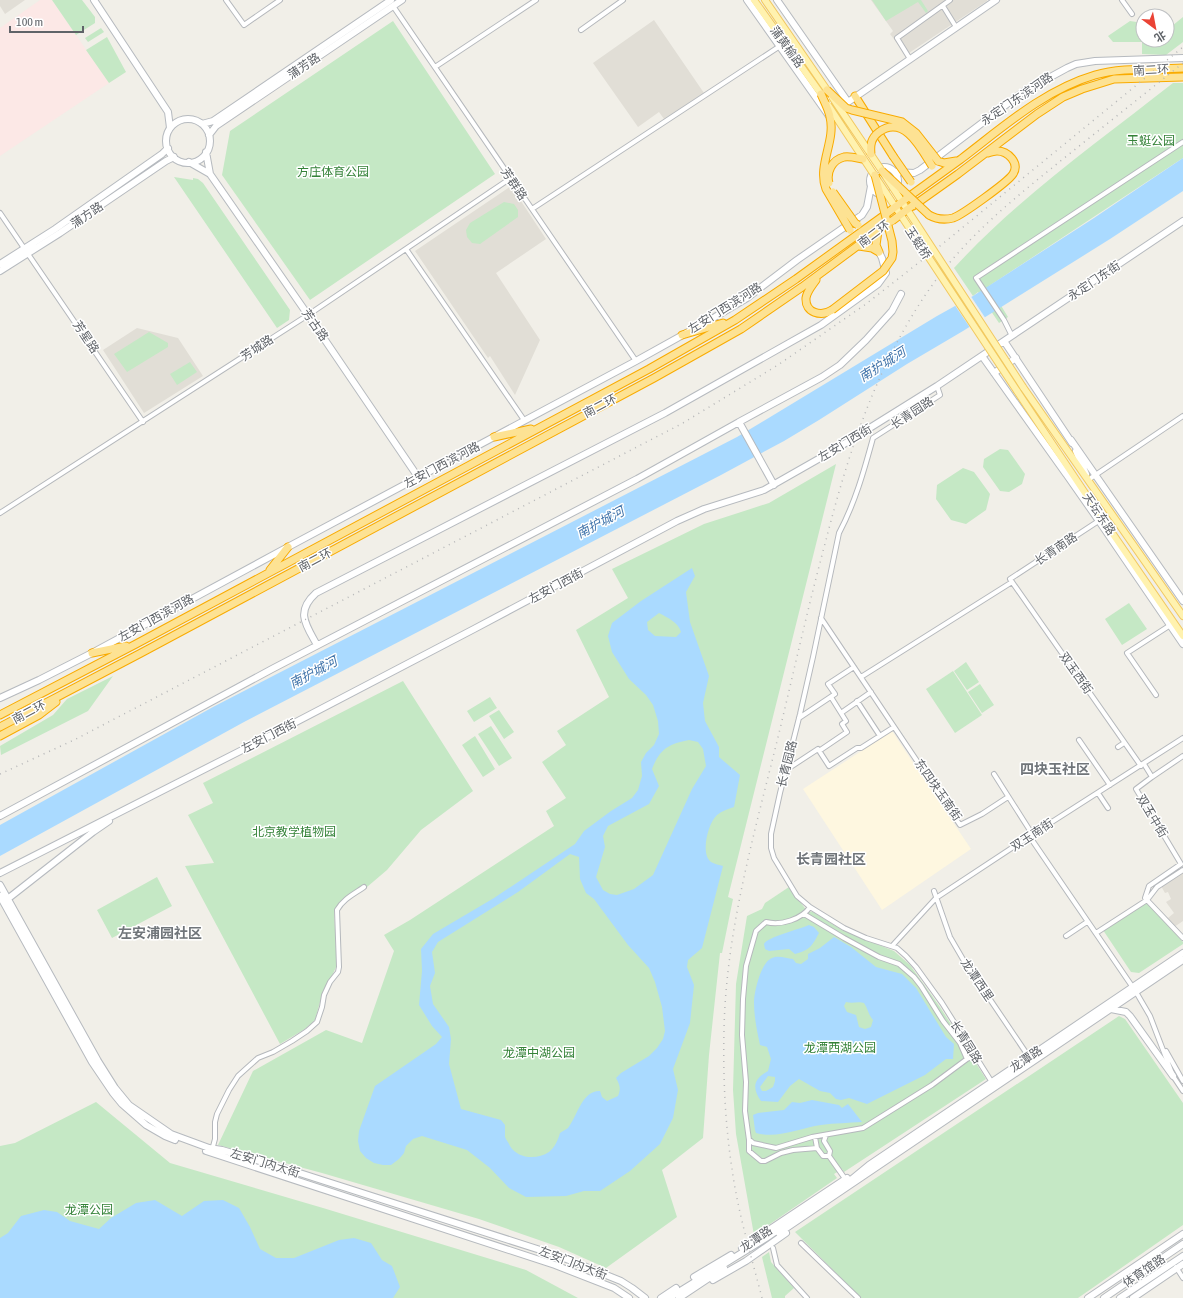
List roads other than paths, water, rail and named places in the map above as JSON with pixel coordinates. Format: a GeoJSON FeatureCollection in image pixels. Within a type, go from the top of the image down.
{"type":"FeatureCollection","features":[{"type":"Feature","properties":{"kind":"highway","name":"南二环"},"geometry":{"type":"LineString","coordinates":[[0,715],[136,644],[649,369],[735,320],[848,242],[1029,108],[1059,89],[1079,80],[1112,72],[1183,68]]}},
{"type":"Feature","properties":{"kind":"highway","name":"南二环"},"geometry":{"type":"LineString","coordinates":[[0,727],[654,378],[741,329],[821,274],[986,153],[1036,114],[1063,97],[1082,89],[1114,79],[1183,77]]}},
{"type":"Feature","properties":{"kind":"highway"},"geometry":{"type":"LineString","coordinates":[[824,92],[846,108],[902,122],[916,133],[935,164],[931,178],[924,186],[917,188],[910,182]]}},
{"type":"Feature","properties":{"kind":"highway"},"geometry":{"type":"LineString","coordinates":[[824,92],[831,122],[830,138],[823,172],[824,183],[850,230],[848,242]]}},
{"type":"Feature","properties":{"kind":"highway"},"geometry":{"type":"LineString","coordinates":[[855,96],[910,182],[914,190],[910,196]]}},
{"type":"Feature","properties":{"kind":"highway"},"geometry":{"type":"LineString","coordinates":[[871,154],[870,144],[876,134],[885,129],[898,127],[905,130],[911,136],[935,164]]}},
{"type":"Feature","properties":{"kind":"highway"},"geometry":{"type":"LineString","coordinates":[[876,170],[929,215],[944,219],[959,215],[977,203],[1012,175],[1015,166],[1007,154],[997,151],[986,153]]}},
{"type":"Feature","properties":{"kind":"highway"},"geometry":{"type":"LineString","coordinates":[[863,159],[844,157],[839,159],[832,165],[828,172],[828,178],[833,192],[855,223],[861,226],[870,226]]}},
{"type":"Feature","properties":{"kind":"highway"},"geometry":{"type":"LineString","coordinates":[[935,164],[952,163],[960,160]]}},
{"type":"Feature","properties":{"kind":"highway"},"geometry":{"type":"LineString","coordinates":[[821,274],[809,290],[807,302],[810,309],[816,313],[824,314],[832,310],[884,272],[890,263],[893,252],[892,241],[876,170]]}},
{"type":"Feature","properties":{"kind":"highway"},"geometry":{"type":"LineString","coordinates":[[878,231],[876,245],[879,252]]}},
{"type":"Feature","properties":{"kind":"highway"},"geometry":{"type":"LineString","coordinates":[[859,246],[872,248],[879,252]]}},
{"type":"Feature","properties":{"kind":"highway"},"geometry":{"type":"LineString","coordinates":[[682,335],[735,320]]}},
{"type":"Feature","properties":{"kind":"highway"},"geometry":{"type":"LineString","coordinates":[[494,437],[541,427]]}},
{"type":"Feature","properties":{"kind":"highway"},"geometry":{"type":"LineString","coordinates":[[267,574],[288,547]]}},
{"type":"Feature","properties":{"kind":"highway"},"geometry":{"type":"LineString","coordinates":[[92,654],[136,644]]}},
{"type":"Feature","properties":{"kind":"highway"},"geometry":{"type":"LineString","coordinates":[[0,736],[39,715],[70,691]]}},
{"type":"Feature","properties":{"kind":"main road","name":"蒲黄榆路"},"geometry":{"type":"LineString","coordinates":[[754,0],[824,92]]}},
{"type":"Feature","properties":{"kind":"main road","name":"蒲黄榆路"},"geometry":{"type":"LineString","coordinates":[[765,0],[824,92]]}},
{"type":"Feature","properties":{"kind":"main road","name":"玉蜓桥"},"geometry":{"type":"LineString","coordinates":[[824,92],[871,154],[876,170],[915,238],[1017,391]]}},
{"type":"Feature","properties":{"kind":"main road","name":"玉蜓桥"},"geometry":{"type":"LineString","coordinates":[[824,92],[863,159],[876,170],[1023,386]]}},
{"type":"Feature","properties":{"kind":"main road","name":"天坛东路"},"geometry":{"type":"LineString","coordinates":[[1023,386],[1183,616]]}},
{"type":"Feature","properties":{"kind":"main road","name":"天坛东路"},"geometry":{"type":"LineString","coordinates":[[1017,391],[1085,492],[1101,520],[1173,624],[1183,636]]}},
{"type":"Feature","properties":{"kind":"street"},"geometry":{"type":"LineString","coordinates":[[94,0],[168,112],[170,128]]}},
{"type":"Feature","properties":{"kind":"street"},"geometry":{"type":"LineString","coordinates":[[226,0],[244,25],[280,0]]}},
{"type":"Feature","properties":{"kind":"street","name":"蒲芳路"},"geometry":{"type":"LineString","coordinates":[[202,124],[213,121],[391,2],[402,0]]}},
{"type":"Feature","properties":{"kind":"street"},"geometry":{"type":"LineString","coordinates":[[435,67],[536,0]]}},
{"type":"Feature","properties":{"kind":"street"},"geometry":{"type":"LineString","coordinates":[[581,30],[623,0]]}},
{"type":"Feature","properties":{"kind":"street"},"geometry":{"type":"LineString","coordinates":[[747,0],[829,116],[855,96],[996,0]]}},
{"type":"Feature","properties":{"kind":"street"},"geometry":{"type":"LineString","coordinates":[[777,0],[848,102]]}},
{"type":"Feature","properties":{"kind":"street"},"geometry":{"type":"LineString","coordinates":[[910,59],[897,38],[950,0]]}},
{"type":"Feature","properties":{"kind":"street"},"geometry":{"type":"LineString","coordinates":[[1122,0],[1132,14]]}},
{"type":"Feature","properties":{"kind":"street","name":"蒲芳路"},"geometry":{"type":"LineString","coordinates":[[209,135],[216,126],[391,2]]}},
{"type":"Feature","properties":{"kind":"street","name":"芳群路"},"geometry":{"type":"LineString","coordinates":[[391,2],[636,361]]}},
{"type":"Feature","properties":{"kind":"street"},"geometry":{"type":"LineString","coordinates":[[943,6],[956,27]]}},
{"type":"Feature","properties":{"kind":"street"},"geometry":{"type":"LineString","coordinates":[[532,209],[780,46]]}},
{"type":"Feature","properties":{"kind":"street","name":"永定门东滨河路"},"geometry":{"type":"LineString","coordinates":[[896,172],[914,173],[926,167],[991,115],[1023,92],[1076,64],[1095,61],[1183,58]]}},
{"type":"Feature","properties":{"kind":"street"},"geometry":{"type":"LineString","coordinates":[[837,110],[876,170]]}},
{"type":"Feature","properties":{"kind":"street"},"geometry":{"type":"LineString","coordinates":[[168,112],[182,120]]}},
{"type":"Feature","properties":{"kind":"street"},"geometry":{"type":"LineString","coordinates":[[182,120],[192,120],[202,124],[209,135],[209,143],[206,152],[200,159],[189,162],[180,161],[174,157],[168,148],[166,138],[170,128],[175,123],[182,120]]}},
{"type":"Feature","properties":{"kind":"street"},"geometry":{"type":"LineString","coordinates":[[1012,336],[1004,320],[976,278],[1183,142]]}},
{"type":"Feature","properties":{"kind":"street","name":"蒲方路"},"geometry":{"type":"LineString","coordinates":[[0,271],[162,154],[168,148]]}},
{"type":"Feature","properties":{"kind":"street"},"geometry":{"type":"LineString","coordinates":[[206,152],[210,174]]}},
{"type":"Feature","properties":{"kind":"street","name":"蒲方路"},"geometry":{"type":"LineString","coordinates":[[0,264],[26,251],[174,157]]}},
{"type":"Feature","properties":{"kind":"street"},"geometry":{"type":"LineString","coordinates":[[189,162],[210,174]]}},
{"type":"Feature","properties":{"kind":"street"},"geometry":{"type":"LineString","coordinates":[[888,167],[896,172],[899,179],[892,194],[884,195],[876,192],[871,186],[870,177],[876,170],[888,167]]}},
{"type":"Feature","properties":{"kind":"street","name":"芳古路"},"geometry":{"type":"LineString","coordinates":[[210,174],[418,477]]}},
{"type":"Feature","properties":{"kind":"street","name":"芳城路"},"geometry":{"type":"LineString","coordinates":[[0,513],[308,315],[511,178]]}},
{"type":"Feature","properties":{"kind":"street","name":"左安门西滨河路"},"geometry":{"type":"LineString","coordinates":[[0,698],[92,654],[288,547],[636,361],[746,298],[797,260],[862,215],[867,207],[871,186]]}},
{"type":"Feature","properties":{"kind":"street"},"geometry":{"type":"LineString","coordinates":[[892,194],[993,349]]}},
{"type":"Feature","properties":{"kind":"street","name":"芳星路"},"geometry":{"type":"LineString","coordinates":[[0,213],[143,422]]}},
{"type":"Feature","properties":{"kind":"street","name":"永定门东街"},"geometry":{"type":"LineString","coordinates":[[993,349],[1183,221]]}},
{"type":"Feature","properties":{"kind":"street"},"geometry":{"type":"LineString","coordinates":[[406,248],[524,420]]}},
{"type":"Feature","properties":{"kind":"street"},"geometry":{"type":"LineString","coordinates":[[317,645],[304,623],[303,616],[307,604],[316,593],[665,413],[821,325],[882,280],[886,273],[879,252]]}},
{"type":"Feature","properties":{"kind":"street"},"geometry":{"type":"LineString","coordinates":[[0,816],[317,645],[637,479],[822,377],[853,354],[892,311],[901,294]]}},
{"type":"Feature","properties":{"kind":"street"},"geometry":{"type":"LineString","coordinates":[[1004,341],[1183,601]]}},
{"type":"Feature","properties":{"kind":"street","name":"左安门西街"},"geometry":{"type":"LineString","coordinates":[[0,873],[467,633],[677,521],[704,509],[764,490],[843,445],[993,349]]}},
{"type":"Feature","properties":{"kind":"street"},"geometry":{"type":"LineString","coordinates":[[982,356],[1101,520]]}},
{"type":"Feature","properties":{"kind":"street"},"geometry":{"type":"LineString","coordinates":[[994,373],[1016,358]]}},
{"type":"Feature","properties":{"kind":"street","name":"长青园路"},"geometry":{"type":"LineString","coordinates":[[937,386],[940,395],[873,438],[860,486],[839,533],[799,718],[771,834],[771,848],[774,858],[797,896],[810,907],[844,928],[866,938],[897,948],[916,967],[942,1003],[994,1085]]}},
{"type":"Feature","properties":{"kind":"street"},"geometry":{"type":"LineString","coordinates":[[1071,440],[1088,480],[1183,416]]}},
{"type":"Feature","properties":{"kind":"street"},"geometry":{"type":"LineString","coordinates":[[739,422],[774,484]]}},
{"type":"Feature","properties":{"kind":"street"},"geometry":{"type":"LineString","coordinates":[[1064,471],[1085,492]]}},
{"type":"Feature","properties":{"kind":"street","name":"长青南路"},"geometry":{"type":"LineString","coordinates":[[861,677],[1011,581],[1101,520]]}},
{"type":"Feature","properties":{"kind":"street","name":"双玉西街"},"geometry":{"type":"LineString","coordinates":[[1011,581],[1124,742],[1143,765]]}},
{"type":"Feature","properties":{"kind":"street","name":"东四块玉南街"},"geometry":{"type":"LineString","coordinates":[[821,618],[960,825],[982,814],[1008,797]]}},
{"type":"Feature","properties":{"kind":"street"},"geometry":{"type":"LineString","coordinates":[[1156,695],[1127,653],[1173,624],[1183,644]]}},
{"type":"Feature","properties":{"kind":"street"},"geometry":{"type":"LineString","coordinates":[[799,718],[835,694],[828,684],[854,667]]}},
{"type":"Feature","properties":{"kind":"street"},"geometry":{"type":"LineString","coordinates":[[0,694],[39,680]]}},
{"type":"Feature","properties":{"kind":"street"},"geometry":{"type":"LineString","coordinates":[[841,712],[871,692]]}},
{"type":"Feature","properties":{"kind":"street"},"geometry":{"type":"LineString","coordinates":[[786,770],[847,732],[842,724],[846,721],[831,697]]}},
{"type":"Feature","properties":{"kind":"street"},"geometry":{"type":"LineString","coordinates":[[857,702],[880,736]]}},
{"type":"Feature","properties":{"kind":"street"},"geometry":{"type":"LineString","coordinates":[[818,751],[829,766],[894,727]]}},
{"type":"Feature","properties":{"kind":"street","name":"双玉南街"},"geometry":{"type":"LineString","coordinates":[[892,946],[936,898],[1183,738]]}},
{"type":"Feature","properties":{"kind":"street"},"geometry":{"type":"LineString","coordinates":[[1080,740],[1110,785]]}},
{"type":"Feature","properties":{"kind":"street"},"geometry":{"type":"LineString","coordinates":[[1118,747],[1124,742]]}},
{"type":"Feature","properties":{"kind":"street"},"geometry":{"type":"LineString","coordinates":[[1152,776],[1183,756]]}},
{"type":"Feature","properties":{"kind":"street","name":"双玉中街"},"geometry":{"type":"LineString","coordinates":[[1143,765],[1152,776],[1136,789],[1181,864],[1150,886],[1145,898],[1147,900]]}},
{"type":"Feature","properties":{"kind":"street"},"geometry":{"type":"LineString","coordinates":[[994,774],[1029,829],[1030,836],[1134,989],[1150,1016],[1173,1076]]}},
{"type":"Feature","properties":{"kind":"street"},"geometry":{"type":"LineString","coordinates":[[1098,793],[1108,808]]}},
{"type":"Feature","properties":{"kind":"street","name":"左安门西街"},"geometry":{"type":"LineString","coordinates":[[4,901],[93,832],[125,810]]}},
{"type":"Feature","properties":{"kind":"street"},"geometry":{"type":"LineString","coordinates":[[1096,933],[1147,900],[1157,887],[1183,870]]}},
{"type":"Feature","properties":{"kind":"street","name":"左安门内大街"},"geometry":{"type":"LineString","coordinates":[[0,885],[4,901]]}},
{"type":"Feature","properties":{"kind":"street"},"geometry":{"type":"LineString","coordinates":[[212,1150],[215,1139],[215,1122],[217,1114],[238,1076],[258,1058],[273,1052],[292,1041],[317,1022],[324,995],[330,982],[338,972],[339,967],[337,910],[340,904],[364,887]]}},
{"type":"Feature","properties":{"kind":"street","name":"龙潭西里"},"geometry":{"type":"LineString","coordinates":[[934,891],[950,937],[964,962],[1029,1057]]}},
{"type":"Feature","properties":{"kind":"street","name":"左安门内大街"},"geometry":{"type":"LineString","coordinates":[[0,896],[120,1096],[129,1105],[171,1134],[212,1150],[555,1265],[614,1288],[630,1298]]}},
{"type":"Feature","properties":{"kind":"street"},"geometry":{"type":"LineString","coordinates":[[1147,900],[1183,938]]}},
{"type":"Feature","properties":{"kind":"street"},"geometry":{"type":"LineString","coordinates":[[810,907],[804,914],[789,921],[774,924],[766,922],[756,931],[746,966],[742,1035],[746,1082],[745,1111],[749,1140],[748,1151],[761,1161],[765,1161],[781,1153],[793,1150],[817,1148]]}},
{"type":"Feature","properties":{"kind":"street"},"geometry":{"type":"LineString","coordinates":[[804,914],[879,957],[899,964],[914,977],[943,1021],[960,1043],[967,1059]]}},
{"type":"Feature","properties":{"kind":"street"},"geometry":{"type":"LineString","coordinates":[[1066,936],[1088,922]]}},
{"type":"Feature","properties":{"kind":"street","name":"龙潭路"},"geometry":{"type":"LineString","coordinates":[[679,1298],[763,1244],[871,1167],[1111,1009],[1134,989],[1183,953]]}},
{"type":"Feature","properties":{"kind":"street","name":"龙潭路"},"geometry":{"type":"LineString","coordinates":[[994,1085],[1029,1057],[1134,989],[1183,960]]}},
{"type":"Feature","properties":{"kind":"street"},"geometry":{"type":"LineString","coordinates":[[1111,1009],[1126,1012],[1130,1016],[1183,1091]]}},
{"type":"Feature","properties":{"kind":"street"},"geometry":{"type":"LineString","coordinates":[[1158,1037],[1183,1081]]}},
{"type":"Feature","properties":{"kind":"street"},"geometry":{"type":"LineString","coordinates":[[749,1140],[753,1143],[776,1148],[815,1137],[863,1128],[932,1085],[967,1059],[975,1056]]}},
{"type":"Feature","properties":{"kind":"street"},"geometry":{"type":"LineString","coordinates":[[826,1135],[824,1141],[830,1151],[829,1156],[846,1181]]}},
{"type":"Feature","properties":{"kind":"street"},"geometry":{"type":"LineString","coordinates":[[815,1137],[817,1148],[823,1156],[829,1156]]}},
{"type":"Feature","properties":{"kind":"street","name":"左安门内大街"},"geometry":{"type":"LineString","coordinates":[[212,1150],[222,1150],[284,1168],[559,1256],[621,1281],[645,1298]]}},
{"type":"Feature","properties":{"kind":"street","name":"龙潭路"},"geometry":{"type":"LineString","coordinates":[[661,1298],[717,1262],[738,1251],[846,1181],[871,1167]]}},
{"type":"Feature","properties":{"kind":"street","name":"龙潭路"},"geometry":{"type":"LineString","coordinates":[[685,1298],[746,1261],[843,1195],[871,1167]]}},
{"type":"Feature","properties":{"kind":"street","name":"龙潭路"},"geometry":{"type":"LineString","coordinates":[[669,1298],[766,1238],[846,1181]]}},
{"type":"Feature","properties":{"kind":"street"},"geometry":{"type":"LineString","coordinates":[[1088,1298],[1183,1234]]}},
{"type":"Feature","properties":{"kind":"street"},"geometry":{"type":"LineString","coordinates":[[802,1243],[858,1298]]}},
{"type":"Feature","properties":{"kind":"street","name":"体育馆路"},"geometry":{"type":"LineString","coordinates":[[1104,1298],[1183,1244]]}},
{"type":"Feature","properties":{"kind":"street"},"geometry":{"type":"LineString","coordinates":[[773,1248],[777,1265],[807,1298]]}},
{"type":"Feature","properties":{"kind":"street","name":"体育馆路"},"geometry":{"type":"LineString","coordinates":[[1120,1298],[1175,1265],[1183,1256]]}},
{"type":"Feature","properties":{"kind":"street"},"geometry":{"type":"LineString","coordinates":[[1133,1298],[1175,1265],[1183,1264]]}},
{"type":"Feature","properties":{"kind":"street"},"geometry":{"type":"LineString","coordinates":[[1175,1265],[1183,1278]]}},
{"type":"Feature","properties":{"kind":"water","name":"南护城河"},"geometry":{"type":"Polygon","coordinates":[[[1183,158],[1183,191],[1110,239],[784,441],[244,722],[0,856],[0,825],[213,707],[737,437],[937,316],[973,296],[1094,218],[1183,158]]]}},
{"type":"Feature","properties":{"kind":"water"},"geometry":{"type":"Polygon","coordinates":[[[692,568],[695,576],[686,592],[690,622],[709,676],[703,703],[705,721],[719,747],[719,757],[740,775],[734,807],[717,815],[708,831],[706,838],[706,852],[708,858],[712,863],[723,866],[702,948],[688,960],[687,967],[694,985],[690,1023],[673,1069],[678,1090],[673,1118],[660,1144],[630,1171],[600,1191],[584,1191],[566,1196],[526,1197],[509,1188],[490,1168],[467,1150],[422,1136],[413,1139],[406,1146],[404,1153],[399,1159],[391,1165],[374,1163],[366,1158],[360,1151],[358,1141],[359,1131],[375,1086],[436,1044],[442,1037],[432,1026],[419,1005],[422,971],[421,949],[433,934],[494,898],[575,844],[584,831],[632,798],[638,790],[642,776],[641,762],[646,753],[654,745],[659,734],[658,721],[653,705],[646,695],[629,679],[612,652],[608,636],[612,623],[641,601],[692,568]],[[659,613],[647,622],[648,630],[655,636],[676,637],[681,632],[678,626],[659,613]],[[689,740],[675,743],[662,752],[652,769],[659,786],[649,804],[608,826],[603,836],[605,847],[596,877],[603,890],[610,894],[617,895],[634,889],[653,875],[692,789],[706,766],[703,749],[698,742],[689,740]],[[570,854],[518,892],[438,942],[432,952],[435,973],[430,986],[433,1004],[449,1027],[451,1039],[449,1064],[461,1109],[501,1120],[505,1125],[505,1138],[513,1150],[523,1156],[533,1157],[544,1155],[551,1150],[560,1133],[568,1128],[584,1099],[589,1095],[600,1091],[602,1097],[607,1101],[618,1096],[620,1087],[616,1078],[621,1073],[649,1056],[663,1039],[665,1031],[662,1007],[655,982],[649,968],[628,945],[594,899],[586,893],[580,879],[579,857],[570,854]]]}},
{"type":"Feature","properties":{"kind":"water"},"geometry":{"type":"Polygon","coordinates":[[[809,925],[814,927],[819,933],[812,944],[804,951],[795,954],[789,949],[769,951],[765,949],[764,944],[766,941],[784,933],[809,925]]]}},
{"type":"Feature","properties":{"kind":"water"},"geometry":{"type":"Polygon","coordinates":[[[834,937],[851,947],[876,967],[902,974],[916,988],[946,1037],[954,1044],[953,1059],[946,1059],[925,1075],[867,1104],[849,1098],[841,1100],[836,1099],[830,1093],[820,1091],[799,1079],[790,1086],[778,1102],[761,1101],[755,1088],[759,1077],[768,1071],[771,1059],[767,1047],[760,1045],[756,1024],[754,1002],[755,991],[761,971],[768,961],[774,957],[793,959],[796,963],[801,964],[808,959],[808,954],[820,948],[834,937]],[[846,1002],[844,1006],[847,1012],[856,1015],[859,1027],[865,1029],[871,1027],[873,1020],[864,1003],[846,1002]],[[768,1076],[760,1087],[762,1091],[766,1091],[773,1087],[775,1077],[768,1076]]]}},
{"type":"Feature","properties":{"kind":"water"},"geometry":{"type":"Polygon","coordinates":[[[812,1100],[839,1105],[842,1108],[848,1104],[862,1122],[821,1125],[772,1135],[756,1133],[753,1115],[784,1110],[792,1102],[800,1103],[812,1100]]]}},
{"type":"Feature","properties":{"kind":"water"},"geometry":{"type":"Polygon","coordinates":[[[155,1200],[182,1216],[204,1201],[223,1200],[239,1208],[260,1249],[276,1258],[294,1258],[339,1240],[354,1238],[371,1243],[382,1260],[392,1266],[400,1287],[393,1298],[0,1298],[0,1238],[8,1233],[21,1216],[44,1210],[57,1212],[70,1221],[99,1229],[111,1218],[136,1203],[155,1200]]]}},
{"type":"Feature","properties":{"kind":"railway"},"geometry":{"type":"LineString","coordinates":[[0,774],[74,740],[683,423],[778,365],[866,304],[940,246],[1183,47]]}},
{"type":"Feature","properties":{"kind":"railway"},"geometry":{"type":"LineString","coordinates":[[762,1298],[741,1218],[726,1117],[724,1030],[730,954],[736,916],[752,841],[802,634],[835,506],[855,440],[881,375],[896,344],[933,284],[961,249],[1010,202],[1183,63]]}},
{"type":"Feature","properties":{"kind":"district","name":"四块玉社区"},"geometry":{"type":"Point","coordinates":[1055,769]}},
{"type":"Feature","properties":{"kind":"district","name":"长青园社区"},"geometry":{"type":"Point","coordinates":[831,859]}},
{"type":"Feature","properties":{"kind":"district","name":"左安浦园社区"},"geometry":{"type":"Point","coordinates":[160,933]}},
{"type":"Feature","properties":{"kind":"park label","name":"玉蜓公园"},"geometry":{"type":"Point","coordinates":[1151,141]}},
{"type":"Feature","properties":{"kind":"park label","name":"方庄体育公园"},"geometry":{"type":"Point","coordinates":[333,172]}},
{"type":"Feature","properties":{"kind":"park label","name":"北京教学植物园"},"geometry":{"type":"Point","coordinates":[294,832]}},
{"type":"Feature","properties":{"kind":"park label","name":"龙潭西湖公园"},"geometry":{"type":"Point","coordinates":[840,1048]}},
{"type":"Feature","properties":{"kind":"park label","name":"龙潭中湖公园"},"geometry":{"type":"Point","coordinates":[539,1053]}},
{"type":"Feature","properties":{"kind":"park label","name":"龙潭公园"},"geometry":{"type":"Point","coordinates":[89,1210]}}]}
